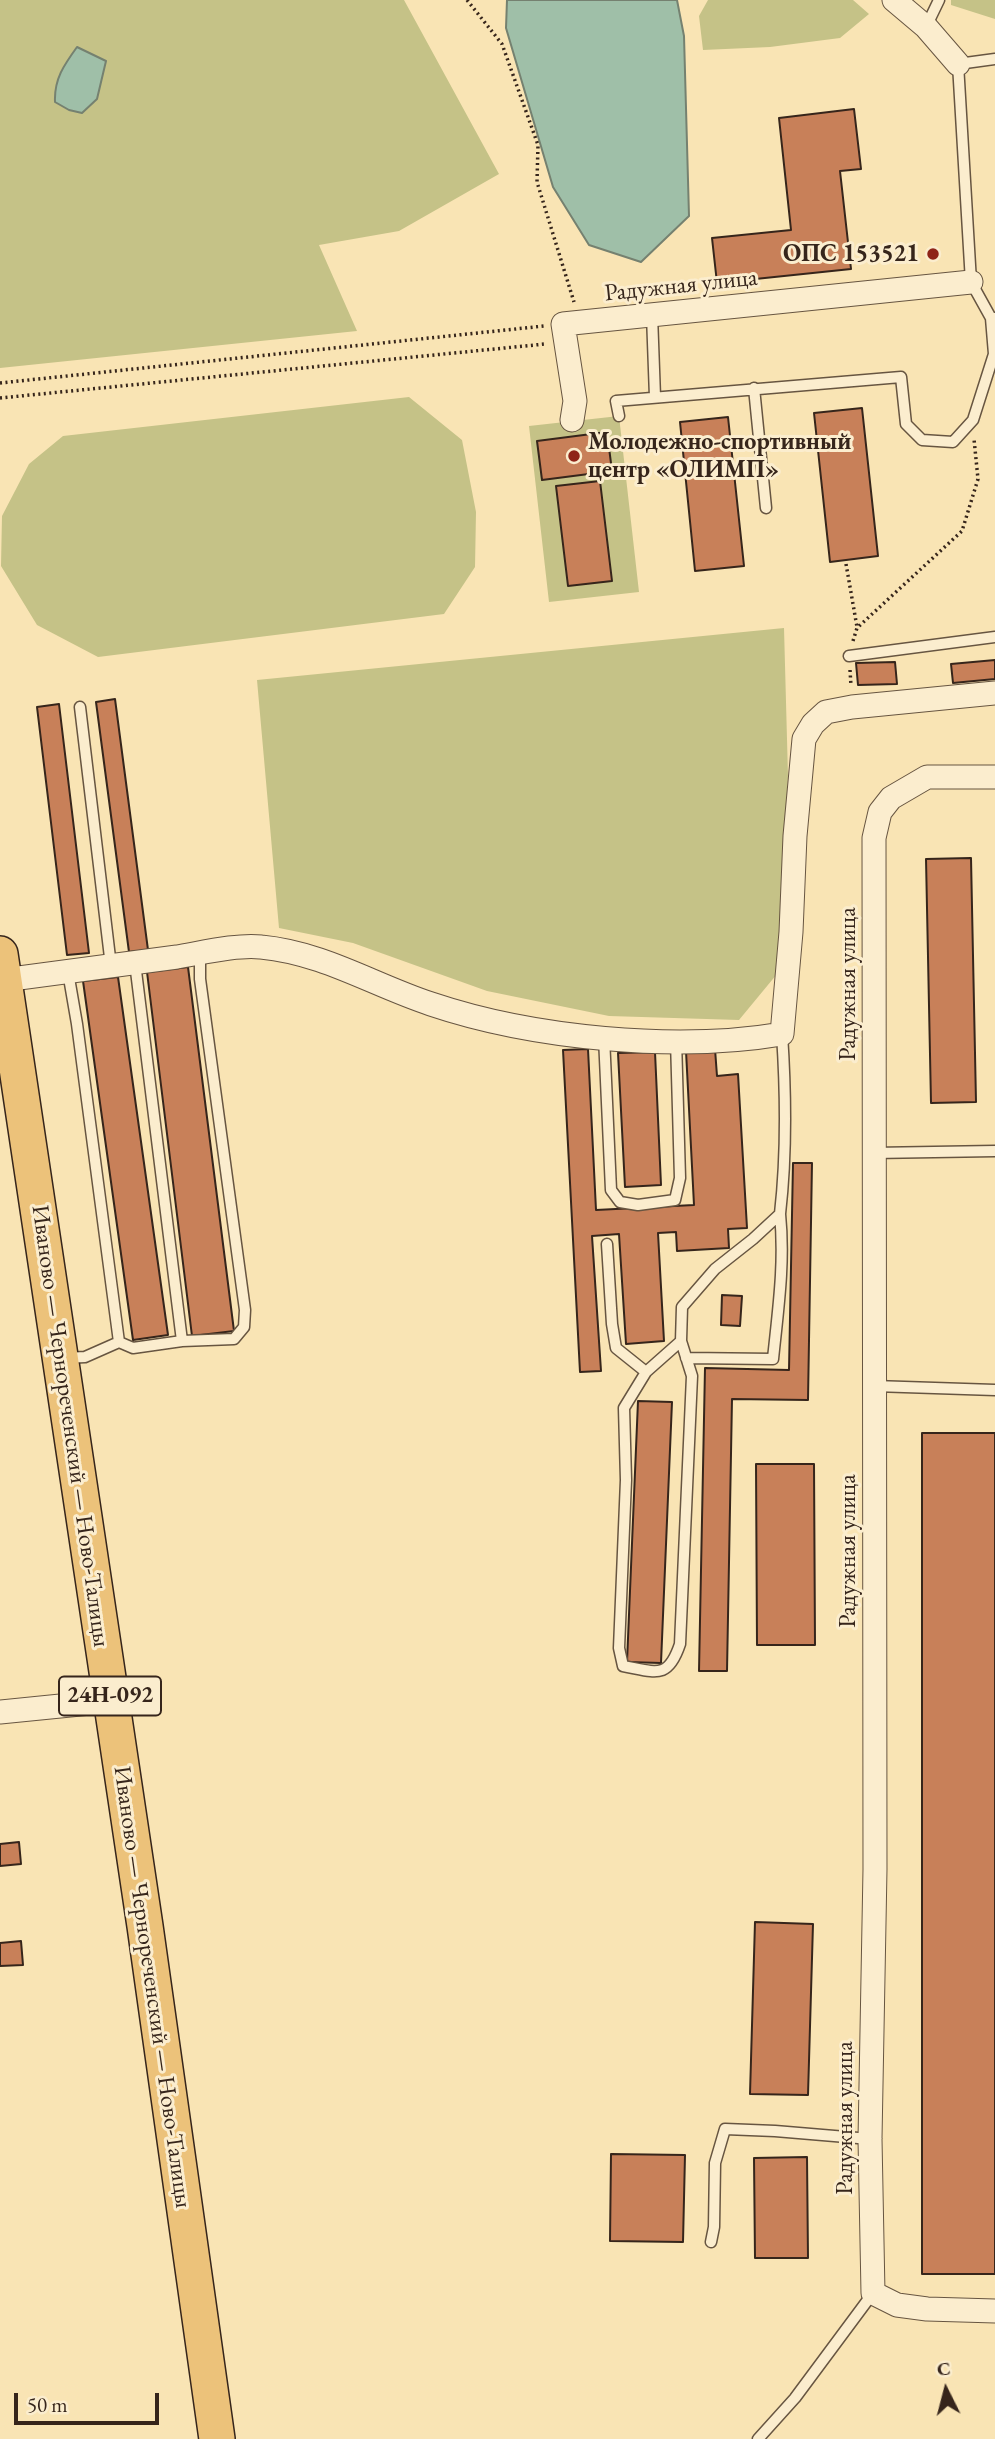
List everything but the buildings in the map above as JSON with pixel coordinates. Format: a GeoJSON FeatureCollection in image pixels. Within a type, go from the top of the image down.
{"type":"FeatureCollection","features":[{"type":"Feature","properties":{"kind":"main road","name":"Иваново — Чернореченский — Ново-Талицы"},"geometry":{"type":"LineString","coordinates":[[2,967],[6,1024],[60,1358],[145,1926],[217,2439]]}},
{"type":"Feature","properties":{"kind":"street"},"geometry":{"type":"LineString","coordinates":[[894,0],[926,27],[958,64]]}},
{"type":"Feature","properties":{"kind":"street","name":"Радужная улица"},"geometry":{"type":"LineString","coordinates":[[563,324],[971,282]]}},
{"type":"Feature","properties":{"kind":"street"},"geometry":{"type":"LineString","coordinates":[[563,324],[575,401],[572,420]]}},
{"type":"Feature","properties":{"kind":"street"},"geometry":{"type":"LineString","coordinates":[[2,967],[68,972],[258,946],[302,953],[430,1004],[491,1021],[604,1037],[742,1040],[782,1034],[804,738],[813,724],[826,712],[852,707],[995,694]]}},
{"type":"Feature","properties":{"kind":"street","name":"Радужная улица"},"geometry":{"type":"LineString","coordinates":[[873,2293],[870,2139],[875,1869],[874,838],[880,812],[891,798],[927,777],[995,777]]}},
{"type":"Feature","properties":{"kind":"street"},"geometry":{"type":"LineString","coordinates":[[0,1712],[110,1701]]}},
{"type":"Feature","properties":{"kind":"street"},"geometry":{"type":"LineString","coordinates":[[873,2293],[897,2305],[995,2311]]}},
{"type":"Feature","properties":{"kind":"lane"},"geometry":{"type":"LineString","coordinates":[[926,27],[939,0]]}},
{"type":"Feature","properties":{"kind":"lane"},"geometry":{"type":"LineString","coordinates":[[619,416],[617,401],[901,377],[906,424],[922,440],[953,442],[973,420],[994,354],[993,318],[971,282],[958,64],[995,59]]}},
{"type":"Feature","properties":{"kind":"lane"},"geometry":{"type":"LineString","coordinates":[[652,315],[655,397]]}},
{"type":"Feature","properties":{"kind":"lane"},"geometry":{"type":"LineString","coordinates":[[754,388],[765,508]]}},
{"type":"Feature","properties":{"kind":"lane"},"geometry":{"type":"LineString","coordinates":[[849,656],[995,637]]}},
{"type":"Feature","properties":{"kind":"lane"},"geometry":{"type":"LineString","coordinates":[[80,707],[111,966]]}},
{"type":"Feature","properties":{"kind":"lane"},"geometry":{"type":"LineString","coordinates":[[60,1358],[85,1357],[119,1342],[133,1348],[182,1341],[234,1339],[244,1327],[245,1310],[200,979],[200,954]]}},
{"type":"Feature","properties":{"kind":"lane"},"geometry":{"type":"LineString","coordinates":[[135,963],[182,1341]]}},
{"type":"Feature","properties":{"kind":"lane"},"geometry":{"type":"LineString","coordinates":[[68,972],[119,1342]]}},
{"type":"Feature","properties":{"kind":"lane"},"geometry":{"type":"LineString","coordinates":[[686,1358],[773,1359],[782,1263],[780,1214],[786,1112],[782,1034]]}},
{"type":"Feature","properties":{"kind":"lane"},"geometry":{"type":"LineString","coordinates":[[604,1037],[611,1190],[620,1202],[638,1205],[675,1199],[680,1178],[676,1040]]}},
{"type":"Feature","properties":{"kind":"lane"},"geometry":{"type":"LineString","coordinates":[[873,1153],[995,1150]]}},
{"type":"Feature","properties":{"kind":"lane"},"geometry":{"type":"LineString","coordinates":[[681,1341],[646,1372],[624,1408],[626,1480],[619,1648],[623,1666],[663,1671],[673,1664],[680,1644],[692,1376],[681,1341],[682,1307],[715,1269],[780,1214]]}},
{"type":"Feature","properties":{"kind":"lane"},"geometry":{"type":"LineString","coordinates":[[607,1244],[616,1348],[646,1372]]}},
{"type":"Feature","properties":{"kind":"lane"},"geometry":{"type":"LineString","coordinates":[[874,1386],[995,1390]]}},
{"type":"Feature","properties":{"kind":"lane"},"geometry":{"type":"LineString","coordinates":[[711,2242],[714,2227],[715,2163],[725,2129],[775,2130],[870,2139]]}},
{"type":"Feature","properties":{"kind":"lane"},"geometry":{"type":"LineString","coordinates":[[758,2439],[795,2398],[873,2293]]}},
{"type":"Feature","properties":{"kind":"path"},"geometry":{"type":"LineString","coordinates":[[467,0],[502,44],[538,145],[537,182],[575,303]]}},
{"type":"Feature","properties":{"kind":"path"},"geometry":{"type":"LineString","coordinates":[[0,383],[563,324]]}},
{"type":"Feature","properties":{"kind":"path"},"geometry":{"type":"LineString","coordinates":[[0,398],[547,344],[563,324]]}},
{"type":"Feature","properties":{"kind":"path"},"geometry":{"type":"LineString","coordinates":[[857,628],[962,531],[978,480],[973,420]]}},
{"type":"Feature","properties":{"kind":"path"},"geometry":{"type":"LineString","coordinates":[[846,564],[857,628],[849,656],[852,707]]}},
{"type":"Feature","properties":{"kind":"shaded area"},"geometry":{"type":"Polygon","coordinates":[[[0,0],[404,0],[499,174],[399,231],[319,245],[357,331],[0,368],[0,0]]]}},
{"type":"Feature","properties":{"kind":"shaded area"},"geometry":{"type":"Polygon","coordinates":[[[507,0],[677,0],[684,36],[689,216],[641,262],[589,245],[553,187],[506,28],[507,0]]]}},
{"type":"Feature","properties":{"kind":"shaded area"},"geometry":{"type":"Polygon","coordinates":[[[708,0],[853,0],[869,14],[840,38],[770,47],[703,50],[699,16],[708,0]]]}},
{"type":"Feature","properties":{"kind":"shaded area"},"geometry":{"type":"Polygon","coordinates":[[[951,0],[995,0],[995,19],[951,5],[951,0]]]}},
{"type":"Feature","properties":{"kind":"shaded area"},"geometry":{"type":"Polygon","coordinates":[[[77,47],[106,61],[97,99],[82,113],[69,110],[55,102],[58,79],[77,47]]]}},
{"type":"Feature","properties":{"kind":"shaded area"},"geometry":{"type":"Polygon","coordinates":[[[409,397],[462,440],[476,512],[475,567],[444,614],[98,657],[37,625],[1,566],[2,516],[29,464],[63,436],[409,397]]]}},
{"type":"Feature","properties":{"kind":"shaded area"},"geometry":{"type":"Polygon","coordinates":[[[619,416],[639,592],[549,602],[529,426],[619,416]]]}},
{"type":"Feature","properties":{"kind":"shaded area"},"geometry":{"type":"Polygon","coordinates":[[[784,628],[788,776],[777,974],[739,1020],[609,1016],[487,991],[353,943],[279,928],[257,680],[784,628]]]}},
{"type":"Feature","properties":{"kind":"place","name":"ОПС 153521"},"geometry":{"type":"Point","coordinates":[933,254]}},
{"type":"Feature","properties":{"kind":"place","name":"Молодежно-спортивный центр «ОЛИМП»"},"geometry":{"type":"Point","coordinates":[574,456]}}]}
